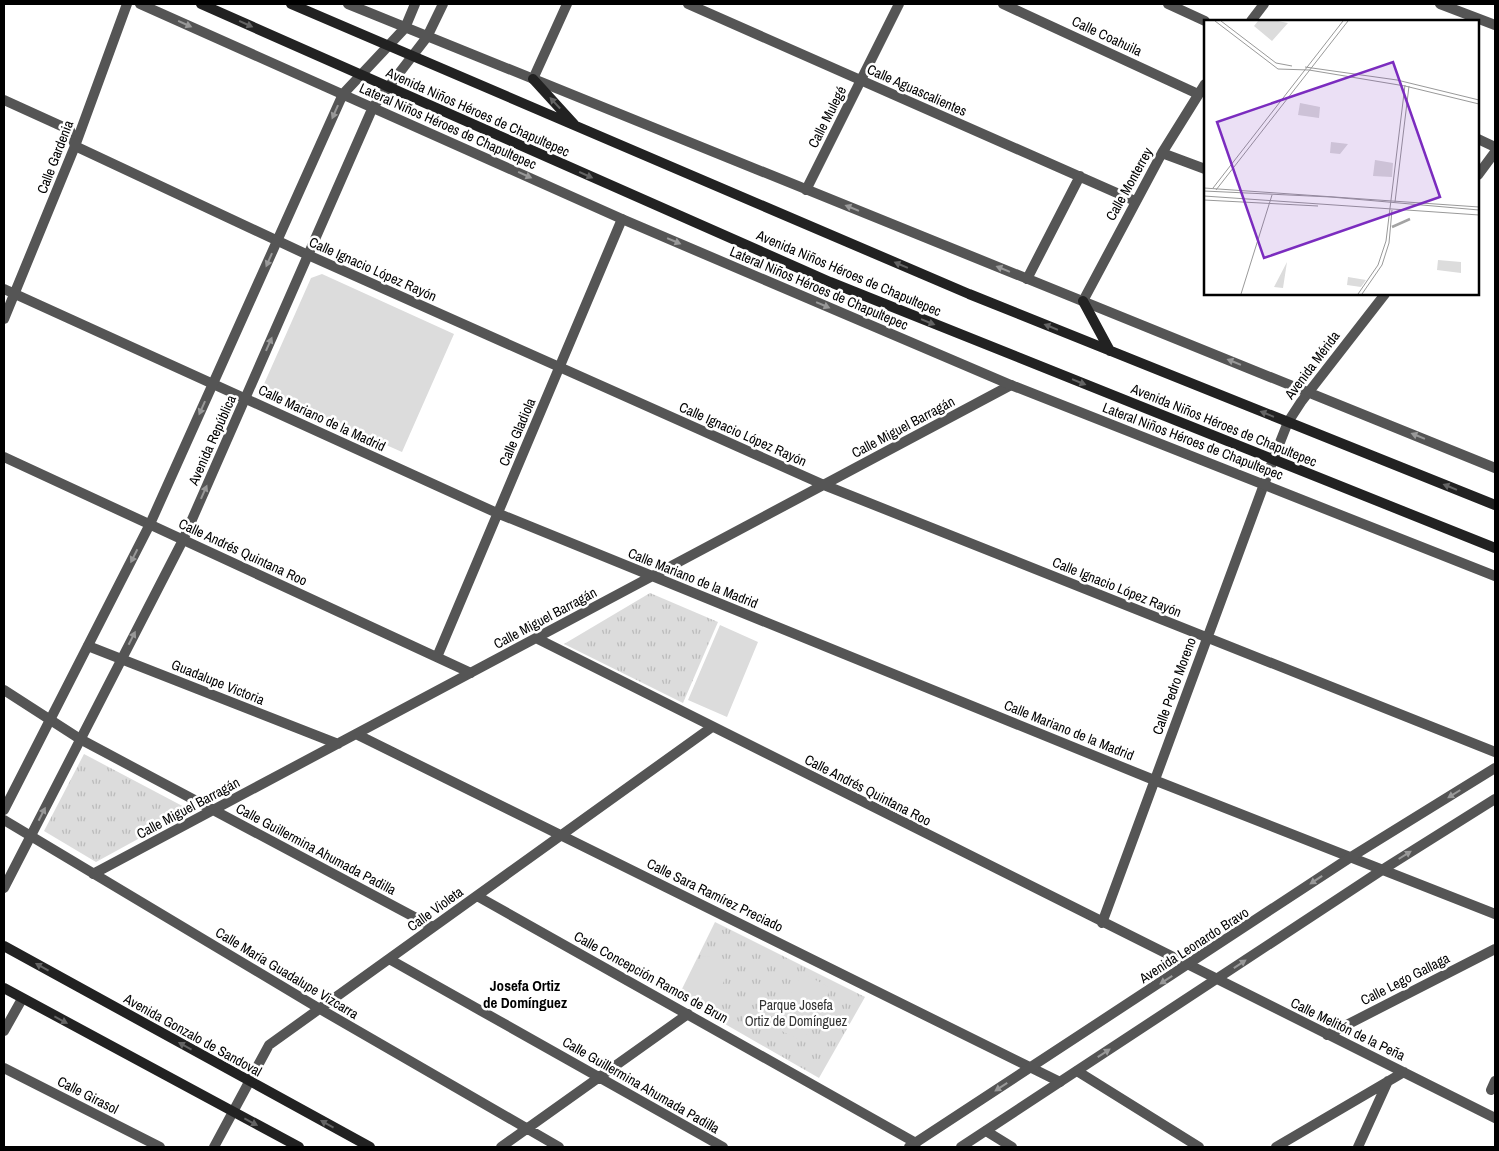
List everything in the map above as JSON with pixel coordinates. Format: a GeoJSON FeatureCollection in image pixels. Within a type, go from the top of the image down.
{"type":"FeatureCollection","features":[{"type":"Feature","properties":{"kind":"main road","name":"Avenida Niños Héroes de Chapultepec"},"geometry":{"type":"LineString","coordinates":[[201,4],[830,282],[1495,548]]}},
{"type":"Feature","properties":{"kind":"main road","name":"Avenida Niños Héroes de Chapultepec"},"geometry":{"type":"LineString","coordinates":[[291,4],[969,294],[1495,505]]}},
{"type":"Feature","properties":{"kind":"main road"},"geometry":{"type":"LineString","coordinates":[[533,80],[576,126]]}},
{"type":"Feature","properties":{"kind":"main road"},"geometry":{"type":"LineString","coordinates":[[1084,302],[1110,351]]}},
{"type":"Feature","properties":{"kind":"main road","name":"Avenida Gonzalo de Sandoval"},"geometry":{"type":"LineString","coordinates":[[4,946],[370,1147]]}},
{"type":"Feature","properties":{"kind":"main road"},"geometry":{"type":"LineString","coordinates":[[4,988],[299,1147]]}},
{"type":"Feature","properties":{"kind":"street","name":"Calle Gardenia"},"geometry":{"type":"LineString","coordinates":[[4,320],[74,146],[126,4]]}},
{"type":"Feature","properties":{"kind":"street","name":"Lateral Niños Héroes de Chapultepec"},"geometry":{"type":"LineString","coordinates":[[140,4],[622,218],[1011,386],[1495,576]]}},
{"type":"Feature","properties":{"kind":"street"},"geometry":{"type":"LineString","coordinates":[[348,4],[1495,468]]}},
{"type":"Feature","properties":{"kind":"street","name":"Avenida República"},"geometry":{"type":"LineString","coordinates":[[4,810],[150,524],[343,94],[405,28],[415,4]]}},
{"type":"Feature","properties":{"kind":"street","name":"Avenida República"},"geometry":{"type":"LineString","coordinates":[[4,888],[183,540],[373,107],[427,37],[443,4]]}},
{"type":"Feature","properties":{"kind":"street"},"geometry":{"type":"LineString","coordinates":[[533,80],[567,4]]}},
{"type":"Feature","properties":{"kind":"street","name":"Calle Aguascalientes"},"geometry":{"type":"LineString","coordinates":[[688,4],[1135,201]]}},
{"type":"Feature","properties":{"kind":"street","name":"Calle Mulegé"},"geometry":{"type":"LineString","coordinates":[[806,190],[899,4]]}},
{"type":"Feature","properties":{"kind":"street","name":"Calle Coahuila"},"geometry":{"type":"LineString","coordinates":[[1004,4],[1198,94]]}},
{"type":"Feature","properties":{"kind":"street"},"geometry":{"type":"LineString","coordinates":[[1168,4],[1204,21]]}},
{"type":"Feature","properties":{"kind":"street"},"geometry":{"type":"LineString","coordinates":[[1252,20],[1264,4]]}},
{"type":"Feature","properties":{"kind":"street"},"geometry":{"type":"LineString","coordinates":[[1440,4],[1495,25]]}},
{"type":"Feature","properties":{"kind":"street","name":"Calle Monterrey"},"geometry":{"type":"LineString","coordinates":[[1084,302],[1135,201],[1204,85]]}},
{"type":"Feature","properties":{"kind":"street"},"geometry":{"type":"LineString","coordinates":[[4,100],[70,130],[74,146]]}},
{"type":"Feature","properties":{"kind":"street"},"geometry":{"type":"LineString","coordinates":[[1479,139],[1495,147]]}},
{"type":"Feature","properties":{"kind":"street","name":"Calle Ignacio López Rayón"},"geometry":{"type":"LineString","coordinates":[[74,146],[277,241],[824,485],[1495,752]]}},
{"type":"Feature","properties":{"kind":"street"},"geometry":{"type":"LineString","coordinates":[[1479,173],[1495,152]]}},
{"type":"Feature","properties":{"kind":"street"},"geometry":{"type":"LineString","coordinates":[[1162,153],[1204,169]]}},
{"type":"Feature","properties":{"kind":"street"},"geometry":{"type":"LineString","coordinates":[[1027,279],[1080,176]]}},
{"type":"Feature","properties":{"kind":"street","name":"Calle Gladiola"},"geometry":{"type":"LineString","coordinates":[[437,657],[622,218]]}},
{"type":"Feature","properties":{"kind":"street","name":"Calle Mariano de la Madrid"},"geometry":{"type":"LineString","coordinates":[[4,289],[497,513],[1154,780],[1495,914]]}},
{"type":"Feature","properties":{"kind":"street","name":"Avenida Mérida"},"geometry":{"type":"LineString","coordinates":[[1272,460],[1288,422],[1308,392],[1384,295]]}},
{"type":"Feature","properties":{"kind":"street","name":"Calle Miguel Barragán"},"geometry":{"type":"LineString","coordinates":[[93,874],[1011,386]]}},
{"type":"Feature","properties":{"kind":"street","name":"Calle Andrés Quintana Roo"},"geometry":{"type":"LineString","coordinates":[[4,457],[471,673]]}},
{"type":"Feature","properties":{"kind":"street","name":"Calle Pedro Moreno"},"geometry":{"type":"LineString","coordinates":[[1102,923],[1272,460]]}},
{"type":"Feature","properties":{"kind":"street","name":"Calle Andrés Quintana Roo"},"geometry":{"type":"LineString","coordinates":[[536,638],[1188,966]]}},
{"type":"Feature","properties":{"kind":"street","name":"Guadalupe Victoria"},"geometry":{"type":"LineString","coordinates":[[88,646],[338,744]]}},
{"type":"Feature","properties":{"kind":"street","name":"Calle Guillermina Ahumada Padilla"},"geometry":{"type":"LineString","coordinates":[[4,690],[80,740],[433,927]]}},
{"type":"Feature","properties":{"kind":"street","name":"Calle Violeta"},"geometry":{"type":"LineString","coordinates":[[214,1147],[269,1045],[712,727]]}},
{"type":"Feature","properties":{"kind":"street","name":"Calle Sara Ramírez Preciado"},"geometry":{"type":"LineString","coordinates":[[356,734],[562,834],[1060,1082]]}},
{"type":"Feature","properties":{"kind":"street","name":"Avenida Leonardo Bravo"},"geometry":{"type":"LineString","coordinates":[[912,1145],[1351,858],[1495,768]]}},
{"type":"Feature","properties":{"kind":"street"},"geometry":{"type":"LineString","coordinates":[[961,1147],[1382,870],[1495,799]]}},
{"type":"Feature","properties":{"kind":"street","name":"Calle María Guadalupe Vizcarra"},"geometry":{"type":"LineString","coordinates":[[4,820],[320,1009],[559,1147]]}},
{"type":"Feature","properties":{"kind":"street","name":"Calle Concepción Ramos de Brun"},"geometry":{"type":"LineString","coordinates":[[477,896],[688,1014],[912,1145]]}},
{"type":"Feature","properties":{"kind":"street","name":"Calle Lego Gallaga"},"geometry":{"type":"LineString","coordinates":[[1328,1035],[1495,949]]}},
{"type":"Feature","properties":{"kind":"street","name":"Calle Guillermina Ahumada Padilla"},"geometry":{"type":"LineString","coordinates":[[389,959],[723,1147]]}},
{"type":"Feature","properties":{"kind":"street","name":"Calle Melitón de la Peña"},"geometry":{"type":"LineString","coordinates":[[1188,966],[1495,1118]]}},
{"type":"Feature","properties":{"kind":"street"},"geometry":{"type":"LineString","coordinates":[[4,1031],[22,999]]}},
{"type":"Feature","properties":{"kind":"street"},"geometry":{"type":"LineString","coordinates":[[501,1147],[688,1014]]}},
{"type":"Feature","properties":{"kind":"street","name":"Calle Girasol"},"geometry":{"type":"LineString","coordinates":[[4,1068],[160,1147]]}},
{"type":"Feature","properties":{"kind":"street"},"geometry":{"type":"LineString","coordinates":[[1077,1072],[1199,1147]]}},
{"type":"Feature","properties":{"kind":"street"},"geometry":{"type":"LineString","coordinates":[[1276,1147],[1404,1072]]}},
{"type":"Feature","properties":{"kind":"street"},"geometry":{"type":"LineString","coordinates":[[1358,1147],[1388,1081]]}},
{"type":"Feature","properties":{"kind":"street"},"geometry":{"type":"LineString","coordinates":[[986,1131],[1012,1147]]}},
{"type":"Feature","properties":{"kind":"green space"},"geometry":{"type":"Polygon","coordinates":[[[322,274],[454,334],[402,452],[269,393],[264,384],[311,278],[322,274]]]}},
{"type":"Feature","properties":{"kind":"green space"},"geometry":{"type":"Polygon","coordinates":[[[650,593],[718,622],[683,703],[564,644],[650,593]]]}},
{"type":"Feature","properties":{"kind":"green space"},"geometry":{"type":"Polygon","coordinates":[[[720,625],[758,642],[727,717],[688,700],[720,625]]]}},
{"type":"Feature","properties":{"kind":"green space"},"geometry":{"type":"Polygon","coordinates":[[[84,754],[191,810],[96,862],[44,831],[84,754]]]}},
{"type":"Feature","properties":{"kind":"green space","name":"Parque Josefa Ortiz de Domínguez"},"geometry":{"type":"Polygon","coordinates":[[[715,922],[865,997],[819,1078],[678,997],[715,922]]]}},
{"type":"Feature","properties":{"kind":"green space"},"geometry":{"type":"Polygon","coordinates":[[[702,956],[711,957],[731,967],[709,1011],[682,997],[702,956]]]}},
{"type":"Feature","properties":{"kind":"green space"},"geometry":{"type":"Polygon","coordinates":[[[802,973],[831,988],[803,1042],[774,1027],[802,973]]]}},
{"type":"Feature","properties":{"kind":"district","name":"Josefa Ortiz de Domínguez"},"geometry":{"type":"Point","coordinates":[525,994]}}]}
